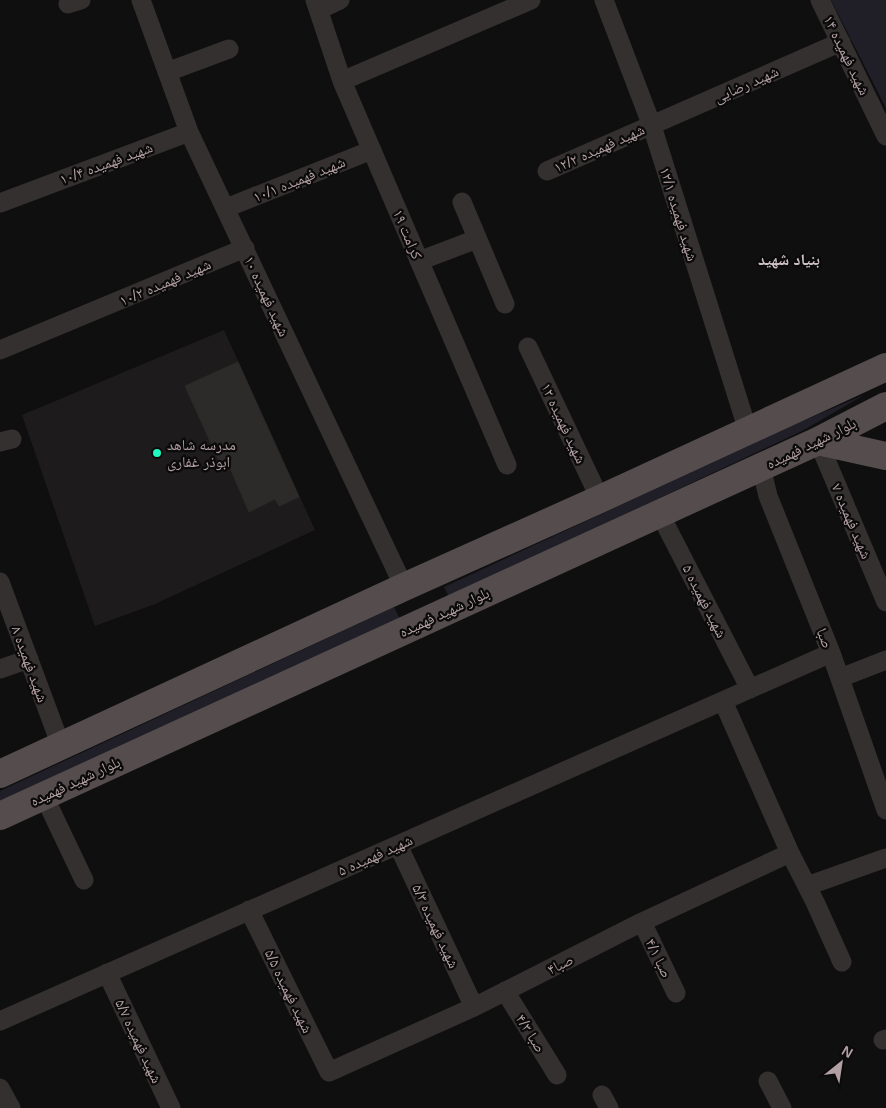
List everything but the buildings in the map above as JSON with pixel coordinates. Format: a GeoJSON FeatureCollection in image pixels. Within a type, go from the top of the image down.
{"type":"FeatureCollection","features":[{"type":"Feature","properties":{"kind":"main road"},"geometry":{"type":"LineString","coordinates":[[843,387],[856,368],[886,352]]}},
{"type":"Feature","properties":{"kind":"main road"},"geometry":{"type":"LineString","coordinates":[[0,774],[886,367]]}},
{"type":"Feature","properties":{"kind":"main road","name":"بلوار شهید فهمیده"},"geometry":{"type":"LineString","coordinates":[[0,816],[818,441],[886,406]]}},
{"type":"Feature","properties":{"kind":"main road"},"geometry":{"type":"LineString","coordinates":[[818,441],[886,456]]}},
{"type":"Feature","properties":{"kind":"street","name":"شهید فهمیده ۱۰"},"geometry":{"type":"LineString","coordinates":[[141,0],[189,132],[404,587]]}},
{"type":"Feature","properties":{"kind":"street"},"geometry":{"type":"LineString","coordinates":[[317,5],[340,0]]}},
{"type":"Feature","properties":{"kind":"street"},"geometry":{"type":"LineString","coordinates":[[342,81],[531,0]]}},
{"type":"Feature","properties":{"kind":"street","name":"شهید فهمیده ۱۲/۱"},"geometry":{"type":"LineString","coordinates":[[604,0],[652,126],[748,431]]}},
{"type":"Feature","properties":{"kind":"street","name":"شهید فهمیده ۱۴"},"geometry":{"type":"LineString","coordinates":[[820,0],[886,136]]}},
{"type":"Feature","properties":{"kind":"street","name":"کرامت ۱۹"},"geometry":{"type":"LineString","coordinates":[[317,5],[342,81],[507,465]]}},
{"type":"Feature","properties":{"kind":"street","name":"شهید رضایی"},"geometry":{"type":"LineString","coordinates":[[652,126],[841,42]]}},
{"type":"Feature","properties":{"kind":"street"},"geometry":{"type":"LineString","coordinates":[[167,72],[229,49]]}},
{"type":"Feature","properties":{"kind":"street","name":"شهید فهمیده ۱۲/۲"},"geometry":{"type":"LineString","coordinates":[[547,171],[652,126]]}},
{"type":"Feature","properties":{"kind":"street","name":"شهید فهمیده ۱۰/۴"},"geometry":{"type":"LineString","coordinates":[[0,203],[189,132]]}},
{"type":"Feature","properties":{"kind":"street","name":"شهید فهمیده ۱۰/۱"},"geometry":{"type":"LineString","coordinates":[[226,208],[372,150]]}},
{"type":"Feature","properties":{"kind":"street"},"geometry":{"type":"LineString","coordinates":[[462,202],[504,304]]}},
{"type":"Feature","properties":{"kind":"street"},"geometry":{"type":"LineString","coordinates":[[419,261],[477,239]]}},
{"type":"Feature","properties":{"kind":"street","name":"شهید فهمیده ۱۰/۲"},"geometry":{"type":"LineString","coordinates":[[0,350],[245,248]]}},
{"type":"Feature","properties":{"kind":"street","name":"شهید فهمیده ۱۲"},"geometry":{"type":"LineString","coordinates":[[528,347],[600,499]]}},
{"type":"Feature","properties":{"kind":"street","name":"شهید فهمیده ۷"},"geometry":{"type":"LineString","coordinates":[[818,441],[886,602]]}},
{"type":"Feature","properties":{"kind":"street","name":"صبا"},"geometry":{"type":"LineString","coordinates":[[761,467],[768,496],[831,653],[886,810]]}},
{"type":"Feature","properties":{"kind":"street","name":"شهید فهمیده ۵"},"geometry":{"type":"LineString","coordinates":[[660,514],[750,689]]}},
{"type":"Feature","properties":{"kind":"street","name":"شهید فهمیده ۸"},"geometry":{"type":"LineString","coordinates":[[0,582],[61,746]]}},
{"type":"Feature","properties":{"kind":"street","name":"شهید فهمیده ۵"},"geometry":{"type":"LineString","coordinates":[[0,1021],[831,653]]}},
{"type":"Feature","properties":{"kind":"street"},"geometry":{"type":"LineString","coordinates":[[0,669],[29,659]]}},
{"type":"Feature","properties":{"kind":"street"},"geometry":{"type":"LineString","coordinates":[[840,678],[886,660]]}},
{"type":"Feature","properties":{"kind":"street"},"geometry":{"type":"LineString","coordinates":[[723,701],[790,854],[842,962]]}},
{"type":"Feature","properties":{"kind":"street"},"geometry":{"type":"LineString","coordinates":[[44,796],[84,880]]}},
{"type":"Feature","properties":{"kind":"street","name":"شهید فهمیده ۵/۳"},"geometry":{"type":"LineString","coordinates":[[398,845],[474,1007]]}},
{"type":"Feature","properties":{"kind":"street","name":"صبا۴"},"geometry":{"type":"LineString","coordinates":[[329,1072],[474,1007],[642,922],[790,854]]}},
{"type":"Feature","properties":{"kind":"street"},"geometry":{"type":"LineString","coordinates":[[807,886],[886,858]]}},
{"type":"Feature","properties":{"kind":"street","name":"شهید فهمیده ۵/۵"},"geometry":{"type":"LineString","coordinates":[[249,910],[329,1072]]}},
{"type":"Feature","properties":{"kind":"street","name":"صبا ۴/۱"},"geometry":{"type":"LineString","coordinates":[[642,922],[676,993]]}},
{"type":"Feature","properties":{"kind":"street","name":"شهید فهمیده ۵/۷"},"geometry":{"type":"LineString","coordinates":[[108,973],[170,1108]]}},
{"type":"Feature","properties":{"kind":"street","name":"صبا ۴/۳"},"geometry":{"type":"LineString","coordinates":[[505,991],[557,1075]]}},
{"type":"Feature","properties":{"kind":"street"},"geometry":{"type":"LineString","coordinates":[[768,1081],[782,1108]]}},
{"type":"Feature","properties":{"kind":"street"},"geometry":{"type":"LineString","coordinates":[[0,1088],[11,1108]]}},
{"type":"Feature","properties":{"kind":"shaded area"},"geometry":{"type":"Polygon","coordinates":[[[831,0],[886,0],[886,108],[831,0]]]}},
{"type":"Feature","properties":{"kind":"shaded area","name":"مدرسه شاهد ابوذر غفاری"},"geometry":{"type":"Polygon","coordinates":[[[224,330],[315,530],[155,604],[95,626],[22,415],[224,330]]]}},
{"type":"Feature","properties":{"kind":"shaded area"},"geometry":{"type":"Polygon","coordinates":[[[864,395],[802,431],[449,597],[444,587],[791,426],[864,395]]]}},
{"type":"Feature","properties":{"kind":"shaded area"},"geometry":{"type":"Polygon","coordinates":[[[394,607],[400,619],[0,801],[0,791],[394,607]]]}},
{"type":"Feature","properties":{"kind":"place","name":"مدرسه شاهد ابوذر غفاری"},"geometry":{"type":"Point","coordinates":[157,453]}},
{"type":"Feature","properties":{"kind":"district","name":"بنیاد شهید"},"geometry":{"type":"Point","coordinates":[789,259]}}]}
